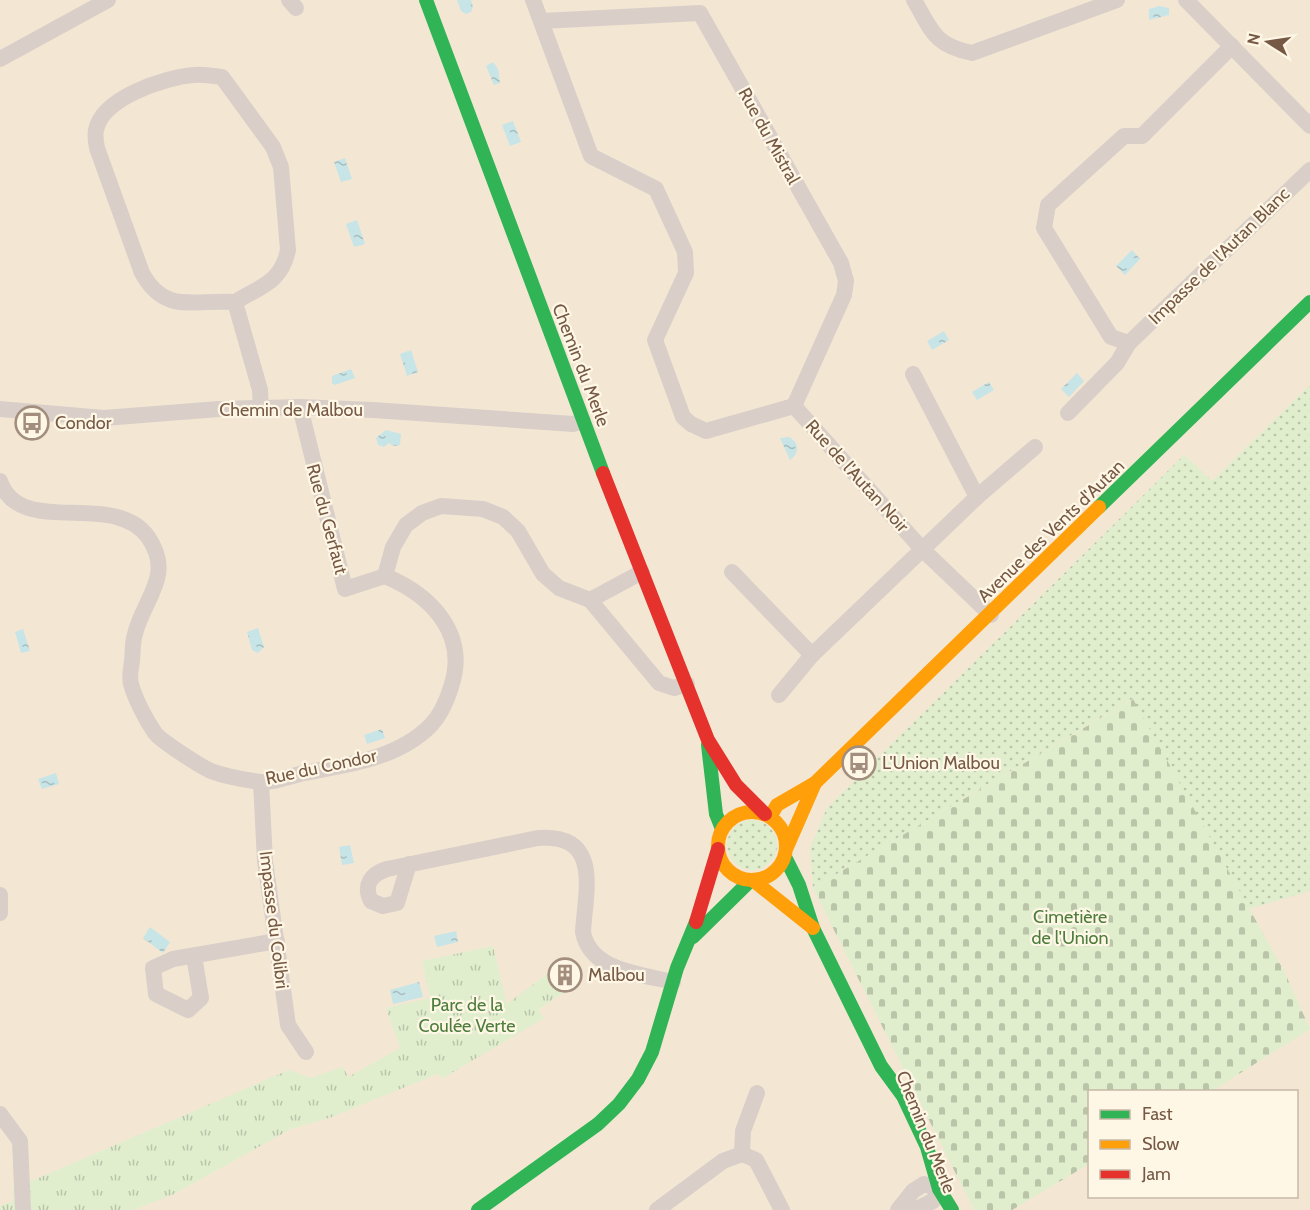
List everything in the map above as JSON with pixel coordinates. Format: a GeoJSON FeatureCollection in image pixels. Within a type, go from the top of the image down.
{"type":"FeatureCollection","features":[{"type":"Feature","properties":{"kind":"street"},"geometry":{"type":"LineString","coordinates":[[0,59],[108,0]]}},
{"type":"Feature","properties":{"kind":"street","name":"Chemin du Merle"},"geometry":{"type":"LineString","coordinates":[[426,0],[583,421],[708,740],[736,785],[767,815]]}},
{"type":"Feature","properties":{"kind":"street","name":"Rue de l'Autan Noir"},"geometry":{"type":"LineString","coordinates":[[533,0],[591,156],[656,189],[685,252],[686,273],[656,340],[683,417],[691,424],[706,431],[794,406],[922,549],[991,615]]}},
{"type":"Feature","properties":{"kind":"street"},"geometry":{"type":"LineString","coordinates":[[914,0],[941,42],[947,47],[972,53],[1117,0]]}},
{"type":"Feature","properties":{"kind":"street"},"geometry":{"type":"LineString","coordinates":[[1186,0],[1310,126]]}},
{"type":"Feature","properties":{"kind":"street","name":"Rue du Mistral"},"geometry":{"type":"LineString","coordinates":[[541,21],[699,6],[841,263],[846,281],[844,295],[794,406]]}},
{"type":"Feature","properties":{"kind":"street"},"geometry":{"type":"LineString","coordinates":[[1129,343],[1111,337],[1044,228],[1048,204],[1124,136],[1142,136],[1232,46]]}},
{"type":"Feature","properties":{"kind":"street"},"geometry":{"type":"LineString","coordinates":[[191,75],[222,77],[273,147],[281,167],[288,250],[285,263],[272,282],[236,302],[170,301],[150,288],[142,273],[97,148],[96,129],[114,101],[146,88],[191,75]]}},
{"type":"Feature","properties":{"kind":"street","name":"Impasse de l'Autan Blanc"},"geometry":{"type":"LineString","coordinates":[[1068,413],[1117,363],[1129,343],[1310,170]]}},
{"type":"Feature","properties":{"kind":"street"},"geometry":{"type":"LineString","coordinates":[[236,302],[260,390],[261,407]]}},
{"type":"Feature","properties":{"kind":"street","name":"Avenue des Vents d'Autan"},"geometry":{"type":"LineString","coordinates":[[767,815],[777,805],[815,783],[991,615],[1310,302]]}},
{"type":"Feature","properties":{"kind":"street"},"geometry":{"type":"LineString","coordinates":[[913,374],[978,498]]}},
{"type":"Feature","properties":{"kind":"street","name":"Chemin de Malbou"},"geometry":{"type":"LineString","coordinates":[[0,411],[104,418],[261,407],[300,407],[573,424],[583,421]]}},
{"type":"Feature","properties":{"kind":"street","name":"Rue du Gerfaut"},"geometry":{"type":"LineString","coordinates":[[300,407],[345,589],[385,576]]}},
{"type":"Feature","properties":{"kind":"street"},"geometry":{"type":"LineString","coordinates":[[779,695],[812,655],[922,549],[1035,447]]}},
{"type":"Feature","properties":{"kind":"street","name":"Rue du Condor"},"geometry":{"type":"LineString","coordinates":[[0,481],[9,498],[20,506],[40,511],[102,514],[122,519],[136,526],[147,537],[158,568],[157,586],[134,635],[130,683],[156,735],[211,771],[261,782],[371,760],[405,744],[430,726],[446,702],[456,671],[454,641],[444,618],[424,598],[404,584],[385,576]]}},
{"type":"Feature","properties":{"kind":"street"},"geometry":{"type":"LineString","coordinates":[[385,576],[393,547],[406,525],[422,513],[441,506],[483,509],[503,517],[518,531],[543,573],[559,588],[590,600],[659,683],[674,688],[687,684]]}},
{"type":"Feature","properties":{"kind":"street"},"geometry":{"type":"LineString","coordinates":[[590,600],[642,572]]}},
{"type":"Feature","properties":{"kind":"street"},"geometry":{"type":"LineString","coordinates":[[732,572],[812,655]]}},
{"type":"Feature","properties":{"kind":"street","name":"Chemin du Merle"},"geometry":{"type":"LineString","coordinates":[[708,740],[716,814],[722,829]]}},
{"type":"Feature","properties":{"kind":"street","name":"Impasse du Colibri"},"geometry":{"type":"LineString","coordinates":[[261,782],[265,861],[288,1025],[306,1052]]}},
{"type":"Feature","properties":{"kind":"street","name":"Avenue des Vents d'Autan"},"geometry":{"type":"LineString","coordinates":[[786,852],[815,783]]}},
{"type":"Feature","properties":{"kind":"street"},"geometry":{"type":"LineString","coordinates":[[478,1210],[598,1124],[619,1104],[638,1079],[652,1052],[673,982],[691,939],[722,829],[730,820],[741,814],[753,812],[767,815],[781,827],[786,852],[778,869],[767,878],[752,881],[738,878],[728,871],[721,861],[718,849]]}},
{"type":"Feature","properties":{"kind":"street"},"geometry":{"type":"LineString","coordinates":[[409,864],[538,838],[558,839],[577,851],[588,872],[584,932],[585,942],[593,955],[609,965],[673,982]]}},
{"type":"Feature","properties":{"kind":"street","name":"Chemin du Merle"},"geometry":{"type":"LineString","coordinates":[[786,852],[813,928],[881,1066],[903,1096],[927,1147],[934,1196],[952,1210]]}},
{"type":"Feature","properties":{"kind":"street"},"geometry":{"type":"LineString","coordinates":[[691,939],[752,881]]}},
{"type":"Feature","properties":{"kind":"street","name":"Chemin du Merle"},"geometry":{"type":"LineString","coordinates":[[752,881],[813,928]]}},
{"type":"Feature","properties":{"kind":"street"},"geometry":{"type":"LineString","coordinates":[[0,895],[0,913]]}},
{"type":"Feature","properties":{"kind":"street"},"geometry":{"type":"LineString","coordinates":[[194,956],[278,941]]}},
{"type":"Feature","properties":{"kind":"street"},"geometry":{"type":"LineString","coordinates":[[742,1154],[743,1131],[757,1093]]}},
{"type":"Feature","properties":{"kind":"street"},"geometry":{"type":"LineString","coordinates":[[0,1114],[20,1141],[23,1210]]}},
{"type":"Feature","properties":{"kind":"street"},"geometry":{"type":"LineString","coordinates":[[657,1210],[723,1161],[742,1154],[756,1160],[782,1210]]}},
{"type":"Feature","properties":{"kind":"street"},"geometry":{"type":"LineString","coordinates":[[898,1210],[913,1191],[934,1196]]}},
{"type":"Feature","properties":{"kind":"street"},"geometry":{"type":"LineString","coordinates":[[915,1210],[934,1196]]}},
{"type":"Feature","properties":{"kind":"shaded area"},"geometry":{"type":"Polygon","coordinates":[[[0,0],[1310,0],[1310,1210],[0,1210],[0,0]]]}},
{"type":"Feature","properties":{"kind":"green space"},"geometry":{"type":"Polygon","coordinates":[[[1310,385],[1310,891],[1249,909],[1132,699],[813,888],[810,848],[827,808],[1184,455],[1212,481],[1310,385]]]}},
{"type":"Feature","properties":{"kind":"green space","name":"Cimetière de l'Union"},"geometry":{"type":"Polygon","coordinates":[[[1133,699],[1284,971],[1310,1029],[1214,1090],[1088,1090],[1088,1165],[1012,1210],[974,1210],[813,888],[1133,699]]]}},
{"type":"Feature","properties":{"kind":"green space"},"geometry":{"type":"Polygon","coordinates":[[[747,820],[757,820],[770,827],[777,840],[777,850],[770,863],[757,870],[747,870],[738,866],[731,859],[727,850],[727,840],[731,831],[738,824],[747,820]]]}},
{"type":"Feature","properties":{"kind":"green space","name":"Parc de la Coulée Verte"},"geometry":{"type":"Polygon","coordinates":[[[493,946],[507,1004],[561,964],[577,989],[561,994],[538,1010],[544,1018],[443,1078],[437,1074],[332,1117],[291,1129],[172,1195],[133,1210],[0,1210],[0,1206],[13,1201],[13,1185],[34,1180],[289,1070],[311,1078],[343,1067],[348,1077],[400,1048],[386,1008],[430,998],[422,961],[493,946]]]}},
{"type":"Feature","properties":{"kind":"water"},"geometry":{"type":"Polygon","coordinates":[[[457,0],[471,0],[473,7],[471,12],[466,14],[461,11],[457,0]]]}},
{"type":"Feature","properties":{"kind":"water"},"geometry":{"type":"Polygon","coordinates":[[[1159,6],[1169,8],[1169,15],[1149,20],[1149,9],[1159,6]]]}},
{"type":"Feature","properties":{"kind":"water"},"geometry":{"type":"Polygon","coordinates":[[[493,62],[498,69],[500,83],[494,85],[486,66],[493,62]]]}},
{"type":"Feature","properties":{"kind":"water"},"geometry":{"type":"Polygon","coordinates":[[[513,121],[521,142],[510,146],[502,125],[513,121]]]}},
{"type":"Feature","properties":{"kind":"water"},"geometry":{"type":"Polygon","coordinates":[[[345,158],[352,179],[341,182],[334,162],[345,158]]]}},
{"type":"Feature","properties":{"kind":"water"},"geometry":{"type":"Polygon","coordinates":[[[357,220],[365,244],[354,247],[346,224],[357,220]]]}},
{"type":"Feature","properties":{"kind":"water"},"geometry":{"type":"Polygon","coordinates":[[[1132,250],[1140,259],[1125,275],[1116,266],[1132,250]]]}},
{"type":"Feature","properties":{"kind":"water"},"geometry":{"type":"Polygon","coordinates":[[[944,331],[949,340],[932,350],[927,341],[944,331]]]}},
{"type":"Feature","properties":{"kind":"water"},"geometry":{"type":"Polygon","coordinates":[[[411,350],[418,372],[407,376],[400,354],[411,350]]]}},
{"type":"Feature","properties":{"kind":"water"},"geometry":{"type":"Polygon","coordinates":[[[351,369],[355,378],[335,385],[332,383],[332,376],[351,369]]]}},
{"type":"Feature","properties":{"kind":"water"},"geometry":{"type":"Polygon","coordinates":[[[1077,373],[1084,381],[1069,397],[1061,389],[1077,373]]]}},
{"type":"Feature","properties":{"kind":"water"},"geometry":{"type":"Polygon","coordinates":[[[989,382],[994,390],[977,400],[972,392],[989,382]]]}},
{"type":"Feature","properties":{"kind":"water"},"geometry":{"type":"Polygon","coordinates":[[[386,430],[401,434],[400,445],[393,446],[389,443],[384,447],[378,445],[376,438],[386,430]]]}},
{"type":"Feature","properties":{"kind":"water"},"geometry":{"type":"Polygon","coordinates":[[[789,437],[795,442],[797,448],[790,460],[780,438],[789,437]]]}},
{"type":"Feature","properties":{"kind":"water"},"geometry":{"type":"Polygon","coordinates":[[[258,628],[264,647],[258,653],[252,650],[247,632],[258,628]]]}},
{"type":"Feature","properties":{"kind":"water"},"geometry":{"type":"Polygon","coordinates":[[[23,629],[30,651],[21,653],[15,632],[23,629]]]}},
{"type":"Feature","properties":{"kind":"water"},"geometry":{"type":"Polygon","coordinates":[[[382,729],[385,738],[367,744],[364,735],[382,729]]]}},
{"type":"Feature","properties":{"kind":"water"},"geometry":{"type":"Polygon","coordinates":[[[56,773],[59,784],[42,789],[38,779],[56,773]]]}},
{"type":"Feature","properties":{"kind":"water"},"geometry":{"type":"Polygon","coordinates":[[[350,845],[354,863],[342,865],[339,847],[350,845]]]}},
{"type":"Feature","properties":{"kind":"water"},"geometry":{"type":"Polygon","coordinates":[[[150,927],[170,942],[163,953],[143,938],[150,927]]]}},
{"type":"Feature","properties":{"kind":"water"},"geometry":{"type":"Polygon","coordinates":[[[456,931],[458,942],[437,947],[434,936],[456,931]]]}},
{"type":"Feature","properties":{"kind":"water"},"geometry":{"type":"Polygon","coordinates":[[[419,982],[423,997],[393,1004],[390,990],[419,982]]]}},
{"type":"Feature","properties":{"kind":"traffic: fast"},"geometry":{"type":"LineString","coordinates":[[426,0],[603,473]]}},
{"type":"Feature","properties":{"kind":"traffic: fast"},"geometry":{"type":"LineString","coordinates":[[1099,507],[1310,302]]}},
{"type":"Feature","properties":{"kind":"traffic: fast"},"geometry":{"type":"LineString","coordinates":[[708,745],[716,814],[722,829]]}},
{"type":"Feature","properties":{"kind":"traffic: fast"},"geometry":{"type":"LineString","coordinates":[[785,857],[799,885],[813,928],[881,1066],[903,1096],[927,1147],[939,1189],[952,1210]]}},
{"type":"Feature","properties":{"kind":"traffic: fast"},"geometry":{"type":"LineString","coordinates":[[693,937],[750,881]]}},
{"type":"Feature","properties":{"kind":"traffic: fast"},"geometry":{"type":"LineString","coordinates":[[478,1210],[598,1124],[619,1104],[638,1079],[652,1052],[677,968],[696,922]]}},
{"type":"Feature","properties":{"kind":"traffic: slow"},"geometry":{"type":"LineString","coordinates":[[770,817],[777,805],[815,783],[1099,507]]}},
{"type":"Feature","properties":{"kind":"traffic: slow"},"geometry":{"type":"LineString","coordinates":[[787,847],[815,783]]}},
{"type":"Feature","properties":{"kind":"traffic: slow"},"geometry":{"type":"LineString","coordinates":[[745,812],[759,812],[771,817],[781,827],[786,846],[781,865],[771,875],[759,880],[745,880],[733,875],[723,865],[718,853],[718,839],[723,827],[733,817],[745,812]]}},
{"type":"Feature","properties":{"kind":"traffic: slow"},"geometry":{"type":"LineString","coordinates":[[754,881],[813,928]]}},
{"type":"Feature","properties":{"kind":"traffic: jam"},"geometry":{"type":"LineString","coordinates":[[603,473],[708,740],[736,785],[765,814]]}},
{"type":"Feature","properties":{"kind":"traffic: jam"},"geometry":{"type":"LineString","coordinates":[[696,922],[718,849]]}},
{"type":"Feature","properties":{"kind":"place","name":"Condor"},"geometry":{"type":"Point","coordinates":[32,423]}},
{"type":"Feature","properties":{"kind":"place","name":"L'Union Malbou"},"geometry":{"type":"Point","coordinates":[859,763]}},
{"type":"Feature","properties":{"kind":"place","name":"Malbou"},"geometry":{"type":"Point","coordinates":[565,975]}}]}
